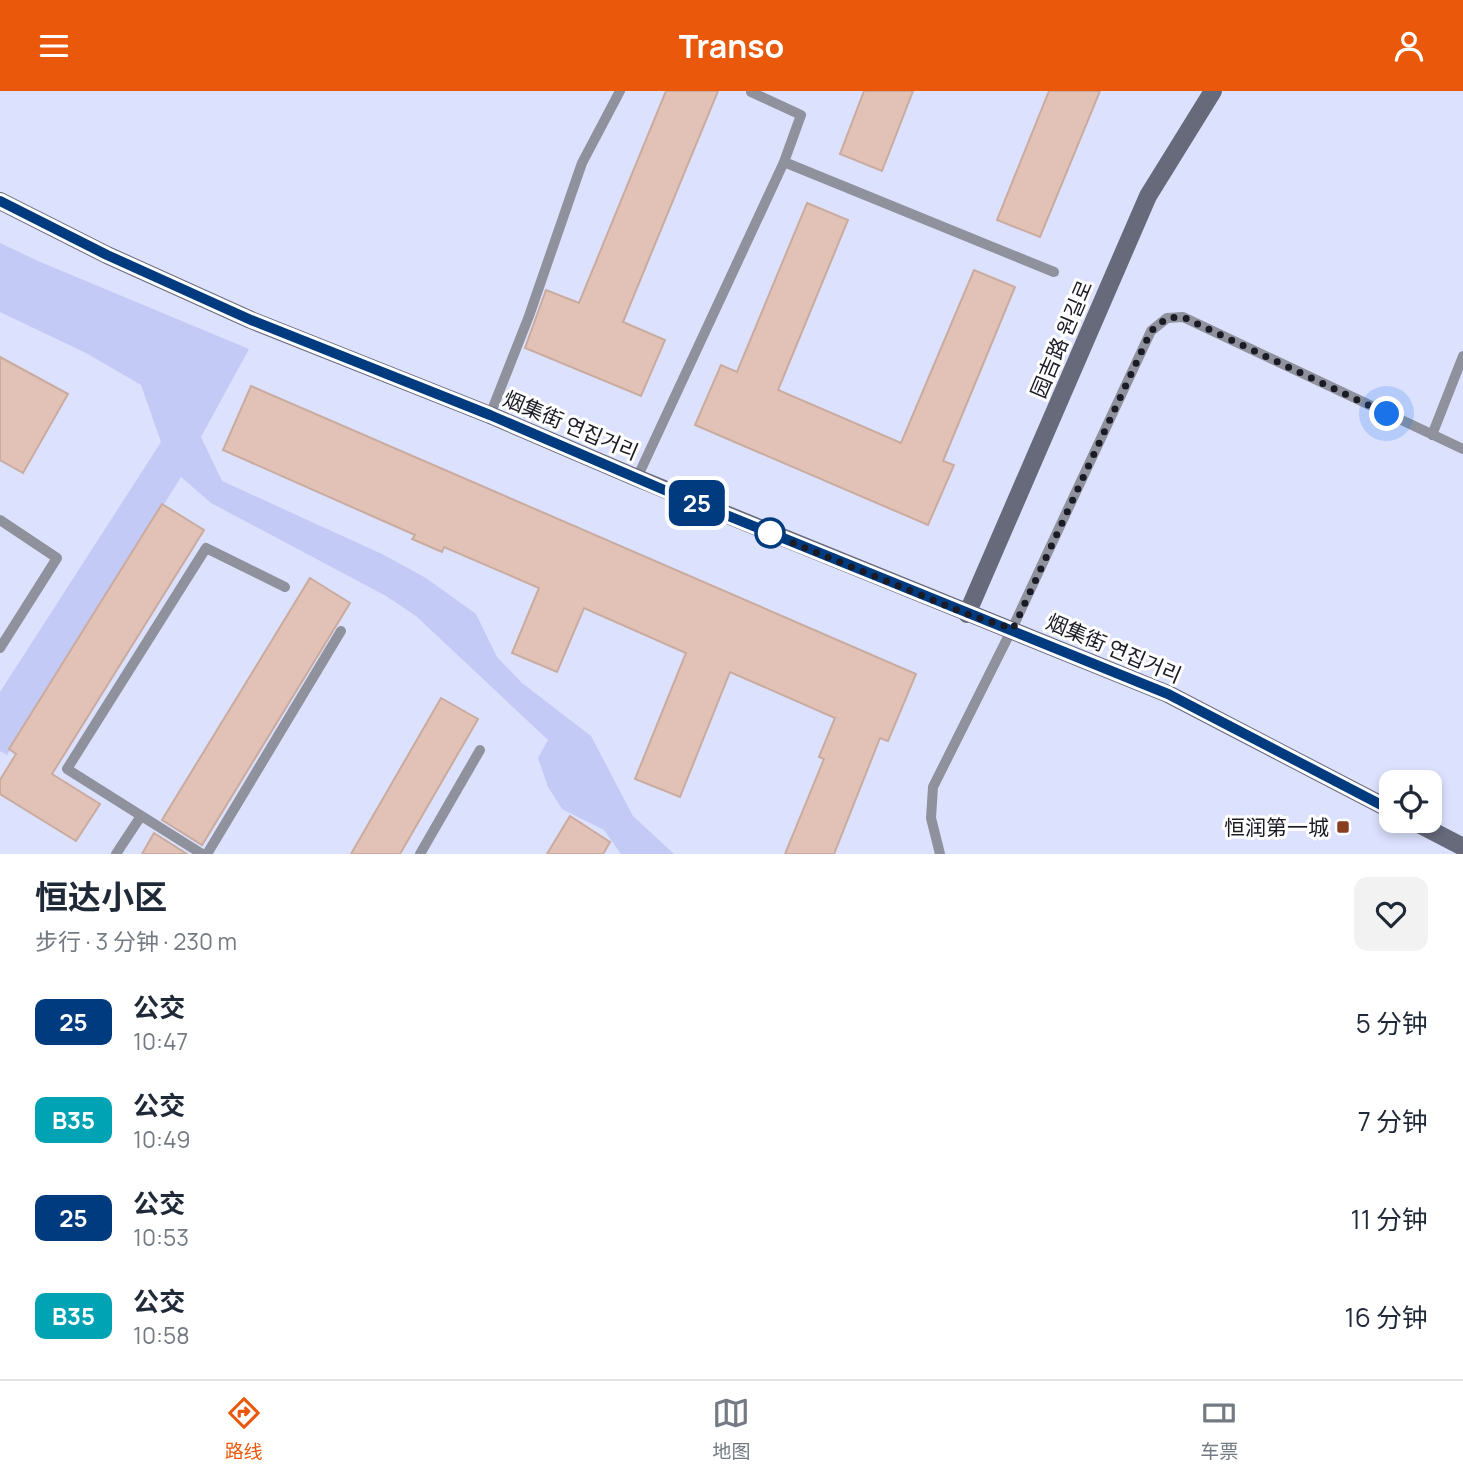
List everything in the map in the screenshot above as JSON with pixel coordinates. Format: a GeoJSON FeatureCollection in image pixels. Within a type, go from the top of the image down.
{"type":"FeatureCollection","features":[{"type":"Feature","properties":{"kind":"main road","name":"园吉路 원길로"},"geometry":{"type":"LineString","coordinates":[[967,614],[1148,196],[1213,91]]}},
{"type":"Feature","properties":{"kind":"main road","name":"烟集街 연집거리"},"geometry":{"type":"LineString","coordinates":[[0,201],[107,255],[251,320],[490,415],[967,614],[1013,629],[1168,694],[1379,804]]}},
{"type":"Feature","properties":{"kind":"main road"},"geometry":{"type":"LineString","coordinates":[[1436,833],[1463,847]]}},
{"type":"Feature","properties":{"kind":"lane"},"geometry":{"type":"LineString","coordinates":[[490,415],[529,316],[582,163],[620,91]]}},
{"type":"Feature","properties":{"kind":"lane"},"geometry":{"type":"LineString","coordinates":[[637,478],[784,162],[801,115],[751,92]]}},
{"type":"Feature","properties":{"kind":"lane"},"geometry":{"type":"LineString","coordinates":[[784,162],[1054,272]]}},
{"type":"Feature","properties":{"kind":"lane"},"geometry":{"type":"LineString","coordinates":[[940,854],[932,817],[933,787],[1013,629],[1151,331],[1167,318],[1183,317],[1463,449]]}},
{"type":"Feature","properties":{"kind":"lane"},"geometry":{"type":"LineString","coordinates":[[1432,435],[1463,356]]}},
{"type":"Feature","properties":{"kind":"lane"},"geometry":{"type":"LineString","coordinates":[[0,520],[57,558],[0,648]]}},
{"type":"Feature","properties":{"kind":"lane"},"geometry":{"type":"LineString","coordinates":[[285,587],[206,548],[66,769],[205,854],[341,631]]}},
{"type":"Feature","properties":{"kind":"lane"},"geometry":{"type":"LineString","coordinates":[[420,854],[480,750]]}},
{"type":"Feature","properties":{"kind":"lane"},"geometry":{"type":"LineString","coordinates":[[116,854],[141,816]]}},
{"type":"Feature","properties":{"kind":"shaded area"},"geometry":{"type":"Polygon","coordinates":[[[0,243],[249,349],[201,437],[222,481],[382,554],[426,578],[476,614],[497,657],[522,683],[591,736],[633,816],[674,854],[621,854],[604,830],[562,809],[548,787],[538,758],[548,740],[416,616],[386,596],[211,503],[181,477],[7,755],[0,751],[0,692],[161,442],[141,385],[86,353],[0,312],[0,243]]]}},
{"type":"Feature","properties":{"kind":"building"},"geometry":{"type":"Polygon","coordinates":[[[666,91],[718,91],[623,322],[665,340],[641,396],[525,348],[546,290],[579,303],[666,91]]]}},
{"type":"Feature","properties":{"kind":"building"},"geometry":{"type":"Polygon","coordinates":[[[864,91],[913,91],[882,171],[840,154],[864,91]]]}},
{"type":"Feature","properties":{"kind":"building"},"geometry":{"type":"Polygon","coordinates":[[[1049,91],[1100,91],[1040,237],[997,220],[1049,91]]]}},
{"type":"Feature","properties":{"kind":"building"},"geometry":{"type":"Polygon","coordinates":[[[807,203],[848,220],[778,390],[901,443],[974,270],[1015,287],[943,461],[954,465],[928,525],[695,425],[721,365],[737,372],[807,203]]]}},
{"type":"Feature","properties":{"kind":"building"},"geometry":{"type":"Polygon","coordinates":[[[0,357],[68,394],[23,473],[0,460],[0,357]]]}},
{"type":"Feature","properties":{"kind":"building"},"geometry":{"type":"Polygon","coordinates":[[[251,386],[916,674],[888,741],[880,738],[834,854],[785,854],[824,759],[819,757],[835,718],[730,672],[680,797],[635,779],[686,653],[584,608],[557,672],[512,653],[539,588],[444,547],[442,552],[412,539],[415,535],[223,450],[251,386]]]}},
{"type":"Feature","properties":{"kind":"building"},"geometry":{"type":"Polygon","coordinates":[[[162,504],[204,530],[52,774],[100,804],[76,841],[0,794],[0,780],[16,754],[9,749],[162,504]]]}},
{"type":"Feature","properties":{"kind":"building"},"geometry":{"type":"Polygon","coordinates":[[[310,578],[350,603],[202,845],[162,820],[310,578]]]}},
{"type":"Feature","properties":{"kind":"building"},"geometry":{"type":"Polygon","coordinates":[[[441,698],[478,719],[400,854],[351,854],[441,698]]]}},
{"type":"Feature","properties":{"kind":"building"},"geometry":{"type":"Polygon","coordinates":[[[570,816],[610,842],[603,854],[547,854],[570,816]]]}},
{"type":"Feature","properties":{"kind":"building"},"geometry":{"type":"Polygon","coordinates":[[[154,833],[187,854],[142,854],[154,833]]]}},
{"type":"Feature","properties":{"kind":"bus line","name":"25"},"geometry":{"type":"LineString","coordinates":[[0,201],[107,255],[251,320],[490,415],[662,489],[1168,694],[1379,804]]}},
{"type":"Feature","properties":{"kind":"place","name":"恒润第一城"},"geometry":{"type":"Point","coordinates":[1343,827]}},
{"type":"Feature","properties":{"kind":"route"},"geometry":{"type":"LineString","coordinates":[[770,533],[764,531],[967,614],[1013,629],[1151,331],[1167,318],[1183,317],[1387,414]]}}]}
